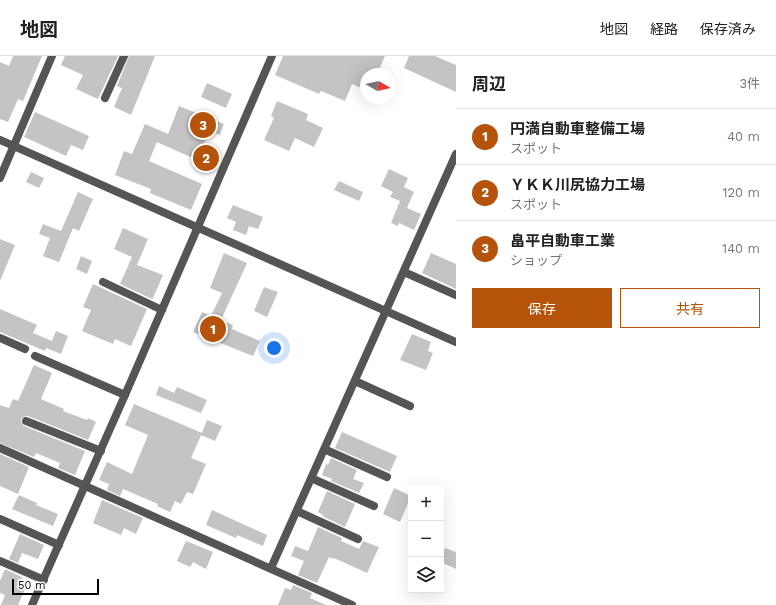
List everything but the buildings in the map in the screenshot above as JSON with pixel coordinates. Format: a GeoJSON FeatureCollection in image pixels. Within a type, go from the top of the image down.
{"type":"FeatureCollection","features":[{"type":"Feature","properties":{"kind":"street"},"geometry":{"type":"LineString","coordinates":[[0,178],[52,56]]}},
{"type":"Feature","properties":{"kind":"street"},"geometry":{"type":"LineString","coordinates":[[105,98],[124,56]]}},
{"type":"Feature","properties":{"kind":"street"},"geometry":{"type":"LineString","coordinates":[[32,605],[86,486],[272,56]]}},
{"type":"Feature","properties":{"kind":"street"},"geometry":{"type":"LineString","coordinates":[[0,140],[456,342]]}},
{"type":"Feature","properties":{"kind":"street"},"geometry":{"type":"LineString","coordinates":[[271,568],[456,154]]}},
{"type":"Feature","properties":{"kind":"street"},"geometry":{"type":"LineString","coordinates":[[404,272],[456,295]]}},
{"type":"Feature","properties":{"kind":"street"},"geometry":{"type":"LineString","coordinates":[[103,282],[162,310]]}},
{"type":"Feature","properties":{"kind":"street"},"geometry":{"type":"LineString","coordinates":[[0,338],[26,349]]}},
{"type":"Feature","properties":{"kind":"street"},"geometry":{"type":"LineString","coordinates":[[35,356],[125,395]]}},
{"type":"Feature","properties":{"kind":"street"},"geometry":{"type":"LineString","coordinates":[[355,381],[410,406]]}},
{"type":"Feature","properties":{"kind":"street"},"geometry":{"type":"LineString","coordinates":[[26,421],[101,451]]}},
{"type":"Feature","properties":{"kind":"street"},"geometry":{"type":"LineString","coordinates":[[0,448],[352,605]]}},
{"type":"Feature","properties":{"kind":"street"},"geometry":{"type":"LineString","coordinates":[[324,449],[388,477]]}},
{"type":"Feature","properties":{"kind":"street"},"geometry":{"type":"LineString","coordinates":[[311,478],[374,506]]}},
{"type":"Feature","properties":{"kind":"street"},"geometry":{"type":"LineString","coordinates":[[297,511],[358,539]]}},
{"type":"Feature","properties":{"kind":"street"},"geometry":{"type":"LineString","coordinates":[[0,519],[59,545]]}},
{"type":"Feature","properties":{"kind":"street"},"geometry":{"type":"LineString","coordinates":[[0,561],[44,580]]}},
{"type":"Feature","properties":{"kind":"place","name":"畠平自動車工業"},"geometry":{"type":"Point","coordinates":[203,125]}},
{"type":"Feature","properties":{"kind":"place","name":"ＹＫＫ川尻協力工場"},"geometry":{"type":"Point","coordinates":[206,158]}},
{"type":"Feature","properties":{"kind":"place","name":"円満自動車整備工場"},"geometry":{"type":"Point","coordinates":[213,329]}}]}
